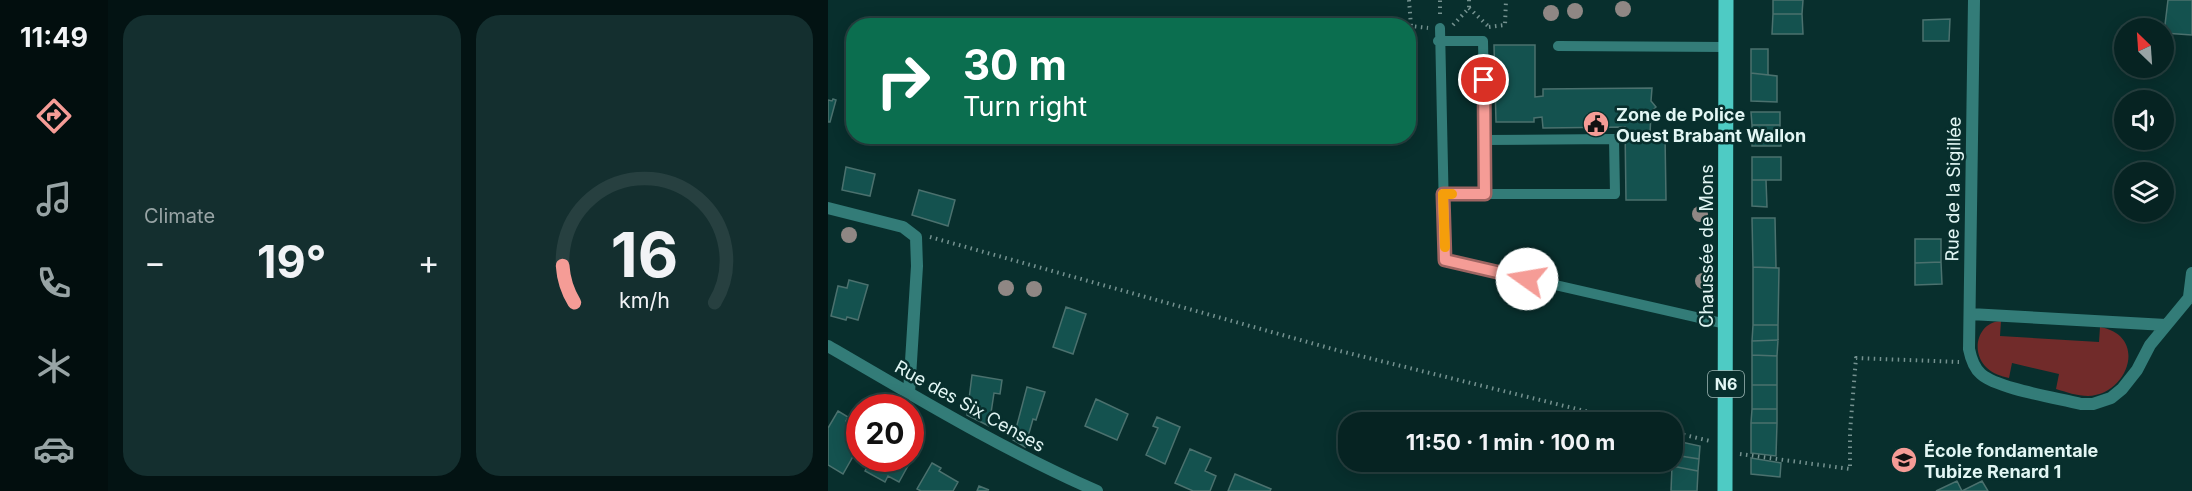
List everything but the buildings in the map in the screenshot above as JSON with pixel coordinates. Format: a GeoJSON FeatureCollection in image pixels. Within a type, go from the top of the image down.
{"type":"FeatureCollection","features":[{"type":"Feature","properties":{"kind":"main road","name":"Chaussée de Mons"},"geometry":{"type":"LineString","coordinates":[[1725,491],[1726,0]]}},
{"type":"Feature","properties":{"kind":"street","name":"Rue de la Sigillée"},"geometry":{"type":"LineString","coordinates":[[1971,360],[1969,349],[1974,0]]}},
{"type":"Feature","properties":{"kind":"street"},"geometry":{"type":"LineString","coordinates":[[828,208],[903,227],[916,237],[917,266],[909,393]]}},
{"type":"Feature","properties":{"kind":"street"},"geometry":{"type":"LineString","coordinates":[[1971,360],[1982,375],[1996,383],[2081,404],[2093,404],[2111,398],[2122,389],[2137,370],[2150,345],[2190,296],[2192,273]]}},
{"type":"Feature","properties":{"kind":"street"},"geometry":{"type":"LineString","coordinates":[[1970,314],[2166,325]]}},
{"type":"Feature","properties":{"kind":"street","name":"Rue des Six Censes"},"geometry":{"type":"LineString","coordinates":[[828,346],[977,433],[1041,467],[1097,491]]}},
{"type":"Feature","properties":{"kind":"lane"},"geometry":{"type":"LineString","coordinates":[[1445,28],[1438,41],[1445,260],[1726,324]]}},
{"type":"Feature","properties":{"kind":"lane"},"geometry":{"type":"LineString","coordinates":[[1438,41],[1482,41],[1485,194]]}},
{"type":"Feature","properties":{"kind":"lane"},"geometry":{"type":"LineString","coordinates":[[1558,46],[1725,47]]}},
{"type":"Feature","properties":{"kind":"lane"},"geometry":{"type":"LineString","coordinates":[[1443,194],[1615,194],[1614,139],[1485,140]]}},
{"type":"Feature","properties":{"kind":"path"},"geometry":{"type":"LineString","coordinates":[[1409,0],[1410,18]]}},
{"type":"Feature","properties":{"kind":"path"},"geometry":{"type":"LineString","coordinates":[[1469,0],[1469,8],[1489,27]]}},
{"type":"Feature","properties":{"kind":"path"},"geometry":{"type":"LineString","coordinates":[[1479,27],[1505,25],[1506,0]]}},
{"type":"Feature","properties":{"kind":"path"},"geometry":{"type":"LineString","coordinates":[[1445,28],[1469,8]]}},
{"type":"Feature","properties":{"kind":"path"},"geometry":{"type":"LineString","coordinates":[[1416,26],[1460,28]]}},
{"type":"Feature","properties":{"kind":"path"},"geometry":{"type":"LineString","coordinates":[[916,237],[924,236],[1340,351],[1589,412]]}},
{"type":"Feature","properties":{"kind":"path"},"geometry":{"type":"LineString","coordinates":[[1683,435],[1725,448],[1850,469],[1850,432],[1856,358],[1961,362],[1971,360]]}},
{"type":"Feature","properties":{"kind":"shaded area"},"geometry":{"type":"Polygon","coordinates":[[[2001,321],[2000,336],[2099,342],[2100,327],[2115,333],[2124,341],[2128,353],[2127,364],[2122,376],[2114,386],[2102,393],[2088,396],[2056,389],[2059,374],[2012,363],[2009,378],[2000,376],[1989,370],[1982,362],[1978,347],[1979,339],[1986,327],[2001,321]]]}},
{"type":"Feature","properties":{"kind":"slow traffic"},"geometry":{"type":"LineString","coordinates":[[1445,247],[1443,194],[1452,194]]}},
{"type":"Feature","properties":{"kind":"place","name":"Zone de Police Ouest Brabant Wallon"},"geometry":{"type":"Point","coordinates":[1596,124]}},
{"type":"Feature","properties":{"kind":"place","name":"École fondamentale Tubize Renard 1"},"geometry":{"type":"Point","coordinates":[1904,460]}},
{"type":"Feature","properties":{"kind":"route"},"geometry":{"type":"LineString","coordinates":[[1484,80],[1485,194],[1443,194],[1445,260],[1527,279]]}}]}
